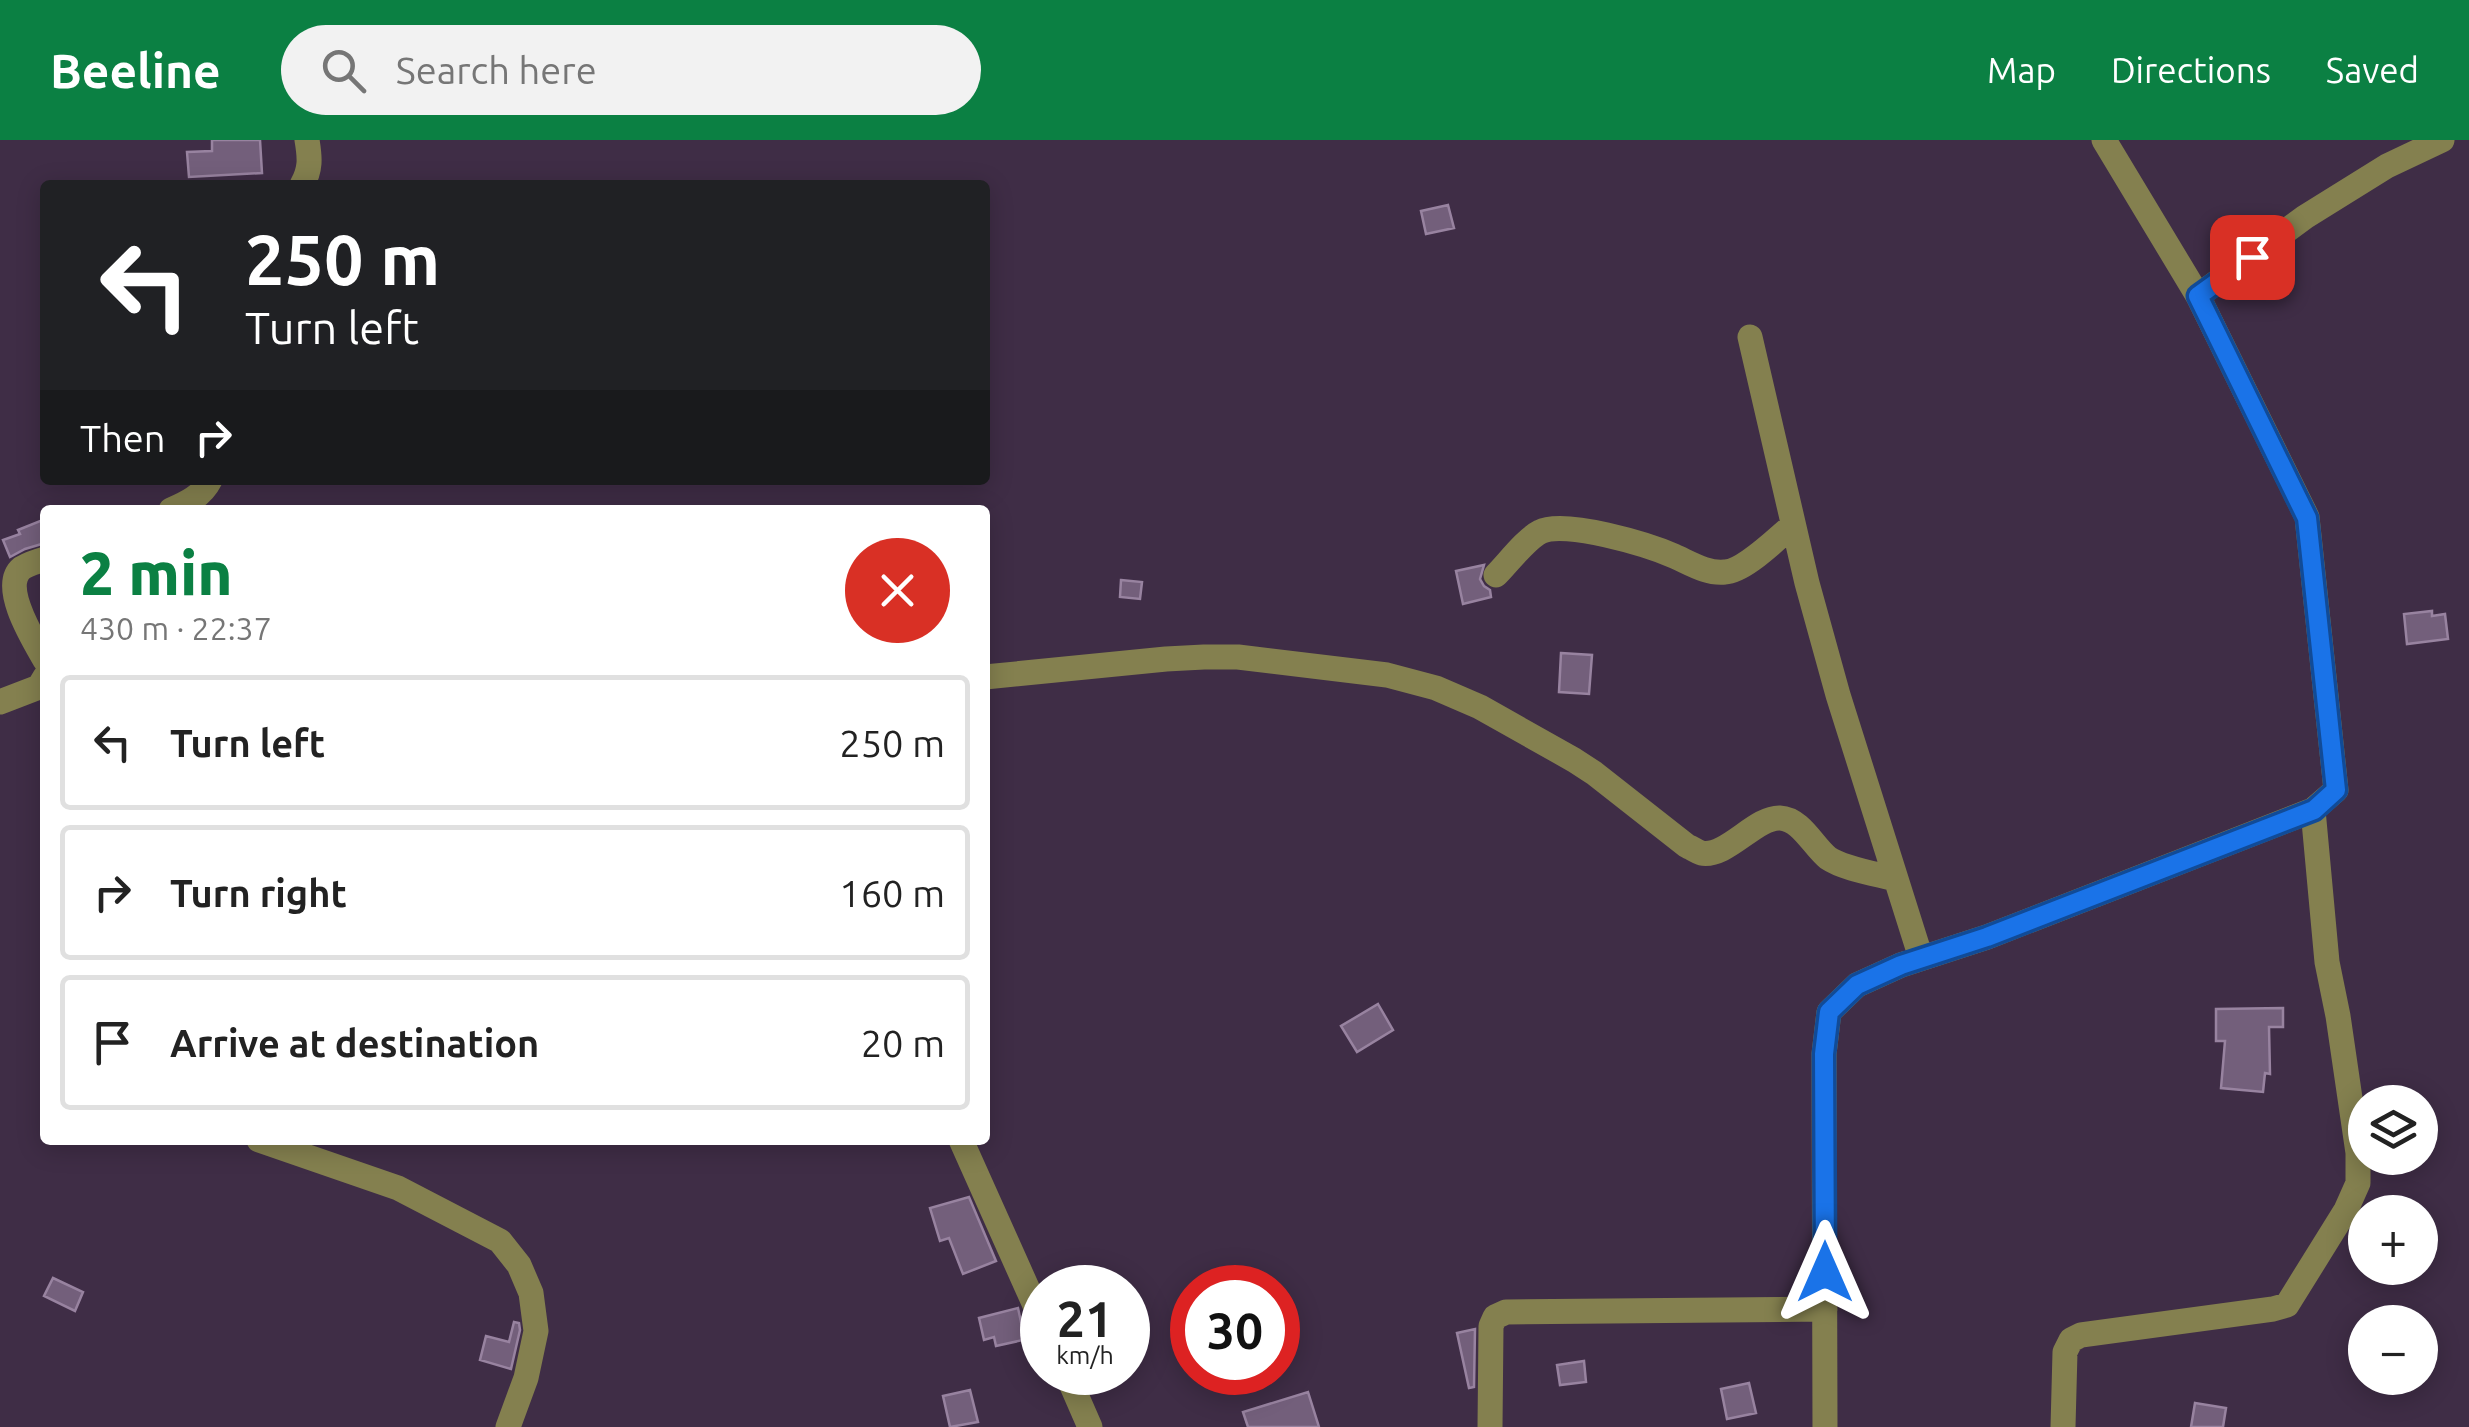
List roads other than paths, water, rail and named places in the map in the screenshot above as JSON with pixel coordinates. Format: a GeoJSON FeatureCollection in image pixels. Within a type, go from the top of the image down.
{"type":"FeatureCollection","features":[{"type":"Feature","properties":{"kind":"street"},"geometry":{"type":"LineString","coordinates":[[305,180],[311,161],[307,140]]}},
{"type":"Feature","properties":{"kind":"street"},"geometry":{"type":"LineString","coordinates":[[1825,1427],[1824,1054],[1829,1012],[1857,985],[2314,810],[2336,790],[2307,518],[2198,296],[2104,140]]}},
{"type":"Feature","properties":{"kind":"street"},"geometry":{"type":"LineString","coordinates":[[2198,296],[2305,217],[2387,166],[2442,140]]}},
{"type":"Feature","properties":{"kind":"street"},"geometry":{"type":"LineString","coordinates":[[1750,337],[1838,695],[1921,958]]}},
{"type":"Feature","properties":{"kind":"street"},"geometry":{"type":"LineString","coordinates":[[182,505],[208,485]]}},
{"type":"Feature","properties":{"kind":"street"},"geometry":{"type":"LineString","coordinates":[[1496,575],[1538,532],[1550,528],[1635,542],[1710,571],[1726,572],[1739,568],[1793,524]]}},
{"type":"Feature","properties":{"kind":"street"},"geometry":{"type":"LineString","coordinates":[[40,561],[20,568],[11,581],[11,598],[40,651]]}},
{"type":"Feature","properties":{"kind":"street"},"geometry":{"type":"LineString","coordinates":[[990,677],[1204,658],[1238,658],[1387,675],[1436,688],[1480,707],[1574,760],[1700,854],[1716,851],[1772,820],[1783,818],[1797,824],[1833,861],[1896,879]]}},
{"type":"Feature","properties":{"kind":"street"},"geometry":{"type":"LineString","coordinates":[[0,702],[40,686]]}},
{"type":"Feature","properties":{"kind":"street"},"geometry":{"type":"LineString","coordinates":[[2064,1427],[2065,1352],[2071,1340],[2082,1335],[2287,1304],[2346,1210],[2358,1183],[2355,1133],[2327,962],[2314,810]]}},
{"type":"Feature","properties":{"kind":"street"},"geometry":{"type":"LineString","coordinates":[[274,1145],[398,1188],[500,1242],[518,1265],[531,1293],[536,1331],[526,1378],[508,1427]]}},
{"type":"Feature","properties":{"kind":"street"},"geometry":{"type":"LineString","coordinates":[[963,1145],[1020,1273]]}},
{"type":"Feature","properties":{"kind":"street"},"geometry":{"type":"LineString","coordinates":[[1490,1427],[1491,1326],[1496,1317],[1506,1312],[1825,1308]]}},
{"type":"Feature","properties":{"kind":"street"},"geometry":{"type":"LineString","coordinates":[[1076,1395],[1090,1427]]}}]}
